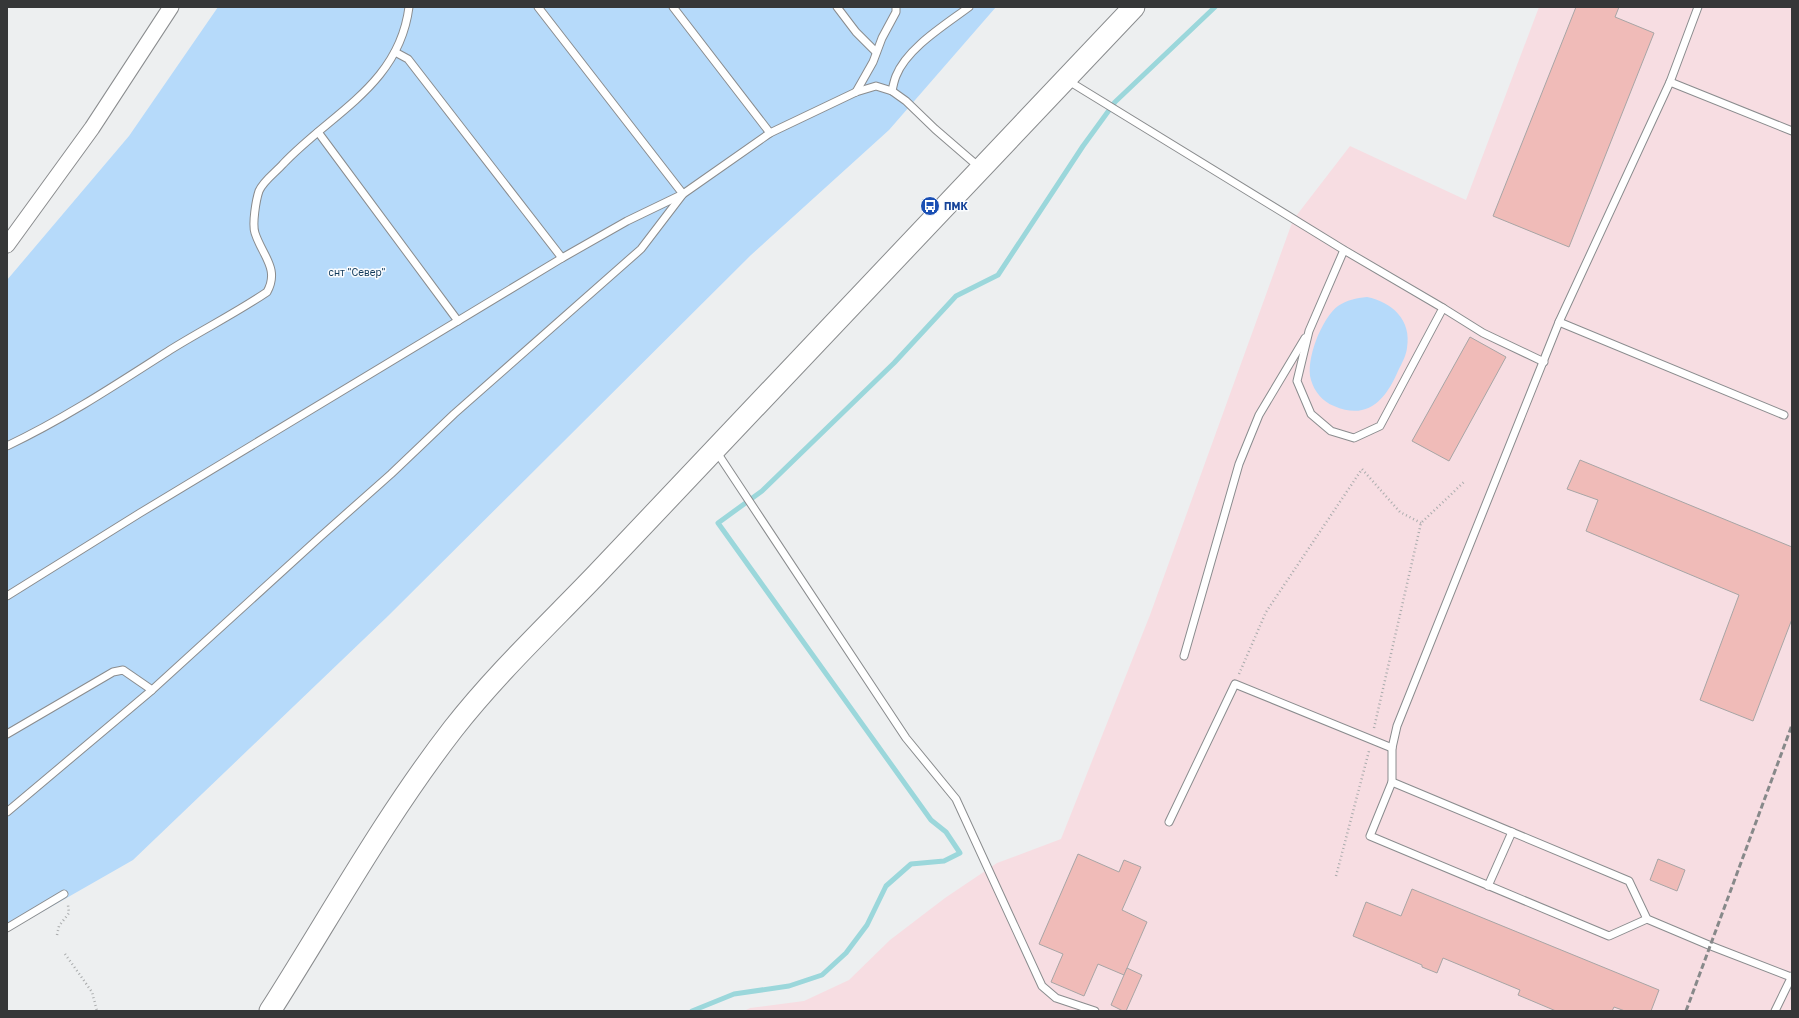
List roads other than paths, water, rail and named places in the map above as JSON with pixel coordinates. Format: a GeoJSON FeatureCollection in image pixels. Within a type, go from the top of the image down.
{"type":"FeatureCollection","features":[{"type":"Feature","properties":{"kind":"street"},"geometry":{"type":"LineString","coordinates":[[7,245],[92,128],[171,7]]}},
{"type":"Feature","properties":{"kind":"street"},"geometry":{"type":"LineString","coordinates":[[270,1011],[391,816],[453,729],[509,664],[716,450],[1134,7]]}},
{"type":"Feature","properties":{"kind":"lane"},"geometry":{"type":"LineString","coordinates":[[7,446],[44,428],[119,384],[171,350],[267,292],[272,282],[271,270],[254,232],[254,218],[259,190],[296,150],[365,92],[385,68],[395,52],[406,24],[409,7]]}},
{"type":"Feature","properties":{"kind":"lane"},"geometry":{"type":"LineString","coordinates":[[538,7],[683,194]]}},
{"type":"Feature","properties":{"kind":"lane"},"geometry":{"type":"LineString","coordinates":[[673,7],[770,133]]}},
{"type":"Feature","properties":{"kind":"lane"},"geometry":{"type":"LineString","coordinates":[[837,7],[856,32],[876,52]]}},
{"type":"Feature","properties":{"kind":"lane"},"geometry":{"type":"LineString","coordinates":[[856,92],[873,62],[882,38],[896,12],[896,7]]}},
{"type":"Feature","properties":{"kind":"lane"},"geometry":{"type":"LineString","coordinates":[[892,91],[896,76],[906,58],[926,40],[969,7]]}},
{"type":"Feature","properties":{"kind":"lane"},"geometry":{"type":"LineString","coordinates":[[1646,919],[1608,936],[1370,836],[1392,782],[1392,748],[1397,726],[1560,322],[1670,82],[1698,7]]}},
{"type":"Feature","properties":{"kind":"lane"},"geometry":{"type":"LineString","coordinates":[[395,52],[408,59],[562,258]]}},
{"type":"Feature","properties":{"kind":"lane"},"geometry":{"type":"LineString","coordinates":[[1065,79],[1344,250],[1483,333],[1544,362]]}},
{"type":"Feature","properties":{"kind":"lane"},"geometry":{"type":"LineString","coordinates":[[1670,82],[1792,131]]}},
{"type":"Feature","properties":{"kind":"lane"},"geometry":{"type":"LineString","coordinates":[[7,596],[140,513],[562,258],[626,221],[683,194],[770,133],[856,92],[876,86],[892,91],[906,101],[935,129],[981,168]]}},
{"type":"Feature","properties":{"kind":"lane"},"geometry":{"type":"LineString","coordinates":[[318,132],[458,321]]}},
{"type":"Feature","properties":{"kind":"lane"},"geometry":{"type":"LineString","coordinates":[[7,812],[152,690],[391,474],[454,414],[640,249],[683,194]]}},
{"type":"Feature","properties":{"kind":"lane"},"geometry":{"type":"LineString","coordinates":[[1184,656],[1239,464],[1259,415],[1309,331],[1344,250]]}},
{"type":"Feature","properties":{"kind":"lane"},"geometry":{"type":"LineString","coordinates":[[1309,331],[1298,381],[1311,414],[1330,431],[1354,438],[1380,426],[1443,308]]}},
{"type":"Feature","properties":{"kind":"lane"},"geometry":{"type":"LineString","coordinates":[[1560,322],[1784,415]]}},
{"type":"Feature","properties":{"kind":"lane"},"geometry":{"type":"LineString","coordinates":[[716,450],[906,738],[956,800],[1042,986],[1056,998],[1095,1011]]}},
{"type":"Feature","properties":{"kind":"lane"},"geometry":{"type":"LineString","coordinates":[[7,734],[113,672],[123,670],[152,690]]}},
{"type":"Feature","properties":{"kind":"lane"},"geometry":{"type":"LineString","coordinates":[[1169,822],[1235,684],[1371,741],[1392,748]]}},
{"type":"Feature","properties":{"kind":"lane"},"geometry":{"type":"LineString","coordinates":[[1392,782],[1629,881],[1646,919],[1710,946],[1791,976],[1775,1011]]}},
{"type":"Feature","properties":{"kind":"lane"},"geometry":{"type":"LineString","coordinates":[[1488,886],[1512,832]]}},
{"type":"Feature","properties":{"kind":"lane"},"geometry":{"type":"LineString","coordinates":[[7,928],[64,894]]}},
{"type":"Feature","properties":{"kind":"waterway"},"geometry":{"type":"LineString","coordinates":[[692,1011],[734,994],[789,986],[822,975],[846,953],[867,925],[886,886],[911,864],[944,861],[960,853],[946,832],[931,820],[718,523],[762,491],[894,363],[956,296],[998,275],[1083,146],[1115,102],[1215,7]]}},
{"type":"Feature","properties":{"kind":"railway"},"geometry":{"type":"LineString","coordinates":[[1686,1011],[1792,725]]}},
{"type":"Feature","properties":{"kind":"place","name":"ПМК"},"geometry":{"type":"Point","coordinates":[930,206]}},
{"type":"Feature","properties":{"kind":"park label","name":"снт \"Север\""},"geometry":{"type":"Point","coordinates":[357,272]}}]}
